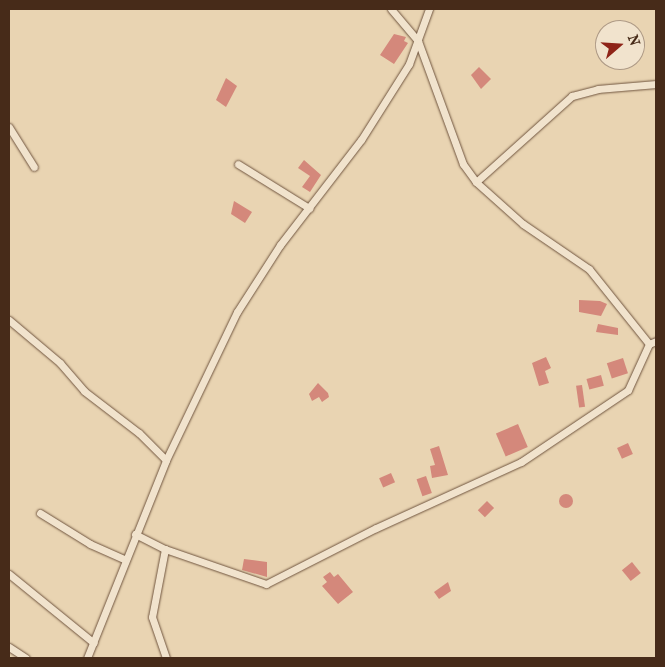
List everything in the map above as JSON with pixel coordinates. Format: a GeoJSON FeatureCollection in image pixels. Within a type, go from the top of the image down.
{"type":"FeatureCollection","features":[{"type":"Feature","properties":{"kind":"street"},"geometry":{"type":"LineString","coordinates":[[135,534],[165,549],[258,584],[276,580],[376,528],[522,462],[628,390],[653,342],[589,269],[524,224],[476,182],[463,164],[418,41],[391,9]]}},
{"type":"Feature","properties":{"kind":"street"},"geometry":{"type":"LineString","coordinates":[[87,658],[124,559],[166,460],[236,312],[309,208],[361,140],[409,64],[429,9]]}},
{"type":"Feature","properties":{"kind":"street"},"geometry":{"type":"LineString","coordinates":[[476,182],[572,96],[598,89],[656,84]]}},
{"type":"Feature","properties":{"kind":"street"},"geometry":{"type":"LineString","coordinates":[[9,127],[34,167]]}},
{"type":"Feature","properties":{"kind":"street"},"geometry":{"type":"LineString","coordinates":[[238,164],[309,208]]}},
{"type":"Feature","properties":{"kind":"street"},"geometry":{"type":"LineString","coordinates":[[9,320],[60,364],[84,391],[139,433],[166,460]]}},
{"type":"Feature","properties":{"kind":"street"},"geometry":{"type":"LineString","coordinates":[[40,512],[90,544],[124,559]]}},
{"type":"Feature","properties":{"kind":"street"},"geometry":{"type":"LineString","coordinates":[[165,549],[152,617],[166,658]]}},
{"type":"Feature","properties":{"kind":"street"},"geometry":{"type":"LineString","coordinates":[[9,574],[94,643]]}},
{"type":"Feature","properties":{"kind":"street"},"geometry":{"type":"LineString","coordinates":[[9,647],[26,658]]}},
{"type":"Feature","properties":{"kind":"building"},"geometry":{"type":"Polygon","coordinates":[[[394,34],[406,37],[404,41],[408,43],[394,64],[380,55],[394,34]]]}},
{"type":"Feature","properties":{"kind":"building"},"geometry":{"type":"Polygon","coordinates":[[[479,67],[491,79],[481,89],[471,75],[479,67]]]}},
{"type":"Feature","properties":{"kind":"building"},"geometry":{"type":"Polygon","coordinates":[[[226,78],[237,86],[226,107],[216,100],[226,78]]]}},
{"type":"Feature","properties":{"kind":"building"},"geometry":{"type":"Polygon","coordinates":[[[304,160],[321,175],[310,192],[302,187],[310,176],[298,168],[304,160]]]}},
{"type":"Feature","properties":{"kind":"building"},"geometry":{"type":"Polygon","coordinates":[[[234,201],[252,212],[245,223],[231,214],[234,201]]]}},
{"type":"Feature","properties":{"kind":"building"},"geometry":{"type":"Polygon","coordinates":[[[579,300],[600,301],[607,304],[601,316],[579,312],[579,300]]]}},
{"type":"Feature","properties":{"kind":"building"},"geometry":{"type":"Polygon","coordinates":[[[598,324],[618,328],[618,335],[596,332],[598,324]]]}},
{"type":"Feature","properties":{"kind":"building"},"geometry":{"type":"Polygon","coordinates":[[[546,357],[551,368],[545,371],[549,383],[539,386],[532,363],[546,357]]]}},
{"type":"Feature","properties":{"kind":"building"},"geometry":{"type":"Polygon","coordinates":[[[623,358],[628,373],[612,378],[607,363],[623,358]]]}},
{"type":"Feature","properties":{"kind":"building"},"geometry":{"type":"Polygon","coordinates":[[[601,375],[604,386],[589,390],[587,379],[601,375]]]}},
{"type":"Feature","properties":{"kind":"building"},"geometry":{"type":"Polygon","coordinates":[[[318,383],[328,393],[329,397],[322,402],[319,397],[312,401],[309,394],[318,383]]]}},
{"type":"Feature","properties":{"kind":"building"},"geometry":{"type":"Polygon","coordinates":[[[582,385],[585,407],[579,408],[576,386],[582,385]]]}},
{"type":"Feature","properties":{"kind":"building"},"geometry":{"type":"Polygon","coordinates":[[[518,424],[528,447],[506,456],[496,433],[518,424]]]}},
{"type":"Feature","properties":{"kind":"building"},"geometry":{"type":"Polygon","coordinates":[[[628,443],[633,454],[622,459],[617,448],[628,443]]]}},
{"type":"Feature","properties":{"kind":"building"},"geometry":{"type":"Polygon","coordinates":[[[439,446],[448,475],[432,478],[430,466],[435,465],[430,449],[439,446]]]}},
{"type":"Feature","properties":{"kind":"building"},"geometry":{"type":"Polygon","coordinates":[[[391,473],[395,482],[383,487],[379,478],[391,473]]]}},
{"type":"Feature","properties":{"kind":"building"},"geometry":{"type":"Polygon","coordinates":[[[426,476],[432,493],[422,496],[417,479],[426,476]]]}},
{"type":"Feature","properties":{"kind":"building"},"geometry":{"type":"Polygon","coordinates":[[[566,494],[571,496],[573,501],[571,506],[566,508],[561,506],[559,501],[561,496],[566,494]]]}},
{"type":"Feature","properties":{"kind":"building"},"geometry":{"type":"Polygon","coordinates":[[[487,501],[494,508],[485,517],[478,510],[487,501]]]}},
{"type":"Feature","properties":{"kind":"building"},"geometry":{"type":"Polygon","coordinates":[[[244,559],[267,562],[267,577],[242,570],[244,559]]]}},
{"type":"Feature","properties":{"kind":"building"},"geometry":{"type":"Polygon","coordinates":[[[632,562],[641,573],[631,581],[622,570],[632,562]]]}},
{"type":"Feature","properties":{"kind":"building"},"geometry":{"type":"Polygon","coordinates":[[[330,572],[334,577],[338,574],[353,592],[338,604],[322,586],[327,582],[323,577],[330,572]]]}},
{"type":"Feature","properties":{"kind":"building"},"geometry":{"type":"Polygon","coordinates":[[[448,582],[451,591],[439,599],[434,592],[448,582]]]}}]}
